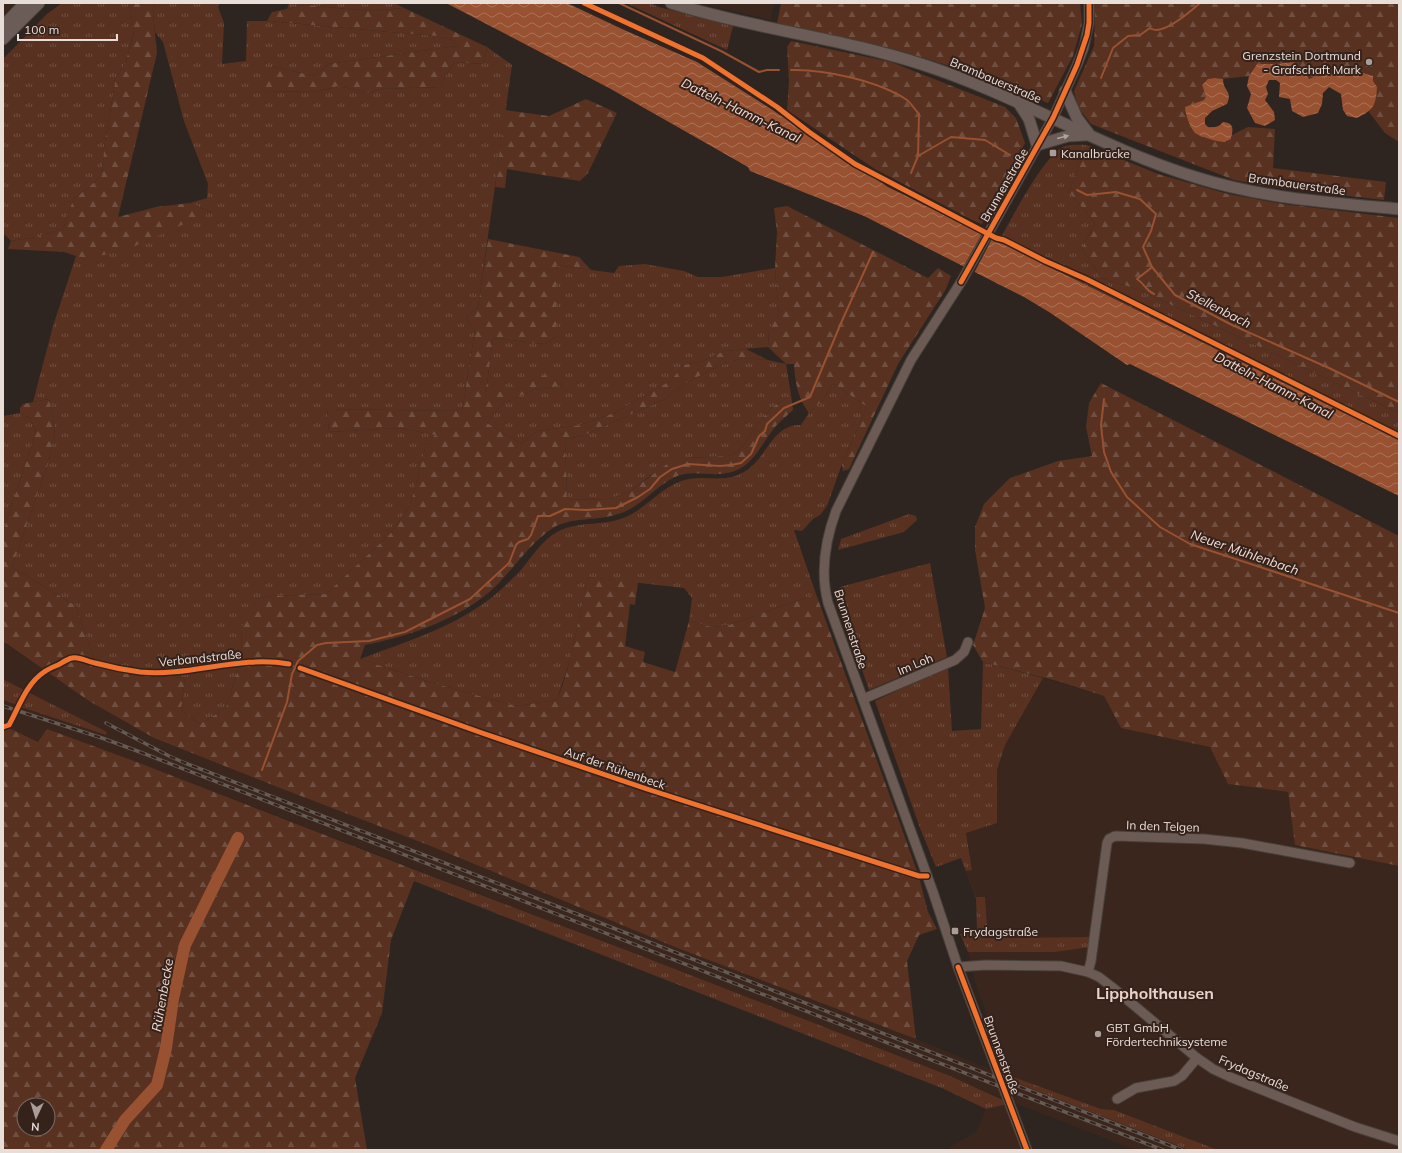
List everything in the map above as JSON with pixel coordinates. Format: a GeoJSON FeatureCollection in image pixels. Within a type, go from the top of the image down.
{"type":"FeatureCollection","features":[{"type":"Feature","properties":{"kind":"main road"},"geometry":{"type":"LineString","coordinates":[[3,26],[25,3]]}},
{"type":"Feature","properties":{"kind":"main road"},"geometry":{"type":"LineString","coordinates":[[3,39],[39,3]]}},
{"type":"Feature","properties":{"kind":"main road","name":"Brambauerstraße"},"geometry":{"type":"LineString","coordinates":[[671,3],[749,24],[897,57],[962,78],[1164,167],[1223,185],[1270,195],[1399,209]]}},
{"type":"Feature","properties":{"kind":"main road"},"geometry":{"type":"LineString","coordinates":[[1065,91],[1077,118],[1089,135]]}},
{"type":"Feature","properties":{"kind":"main road"},"geometry":{"type":"LineString","coordinates":[[1018,102],[1029,119],[1038,145],[1068,136],[1089,135]]}},
{"type":"Feature","properties":{"kind":"street","name":"Brunnenstraße"},"geometry":{"type":"LineString","coordinates":[[1027,1150],[958,966],[933,892],[826,596],[824,575],[825,555],[828,535],[836,511],[911,360],[961,282],[1053,118],[1077,65],[1087,35],[1089,23],[1089,3]]}},
{"type":"Feature","properties":{"kind":"street","name":"Im Loh"},"geometry":{"type":"LineString","coordinates":[[863,699],[955,660],[964,652],[968,642]]}},
{"type":"Feature","properties":{"kind":"street","name":"In den Telgen"},"geometry":{"type":"LineString","coordinates":[[1088,972],[1091,961],[1107,843],[1111,837],[1183,838],[1242,843],[1350,863]]}},
{"type":"Feature","properties":{"kind":"street","name":"Frydagstraße"},"geometry":{"type":"LineString","coordinates":[[958,966],[1061,966],[1088,972],[1099,977],[1112,987],[1197,1058],[1213,1069],[1349,1124],[1399,1141]]}},
{"type":"Feature","properties":{"kind":"street"},"geometry":{"type":"LineString","coordinates":[[1117,1099],[1136,1088],[1174,1081],[1182,1076],[1197,1058]]}},
{"type":"Feature","properties":{"kind":"shaded area"},"geometry":{"type":"Polygon","coordinates":[[[3,3],[15,3],[3,16],[3,3]]]}},
{"type":"Feature","properties":{"kind":"shaded area"},"geometry":{"type":"Polygon","coordinates":[[[699,3],[774,3],[771,20],[699,3]]]}},
{"type":"Feature","properties":{"kind":"shaded area"},"geometry":{"type":"Polygon","coordinates":[[[3,641],[89,701],[154,738],[428,845],[589,912],[916,1039],[990,1069],[1009,1080],[1189,1150],[1135,1150],[639,955],[142,764],[38,742],[3,725],[3,700],[106,735],[107,732],[3,679],[3,641]]]}},
{"type":"Feature","properties":{"kind":"shaded area"},"geometry":{"type":"Polygon","coordinates":[[[1043,678],[1104,696],[1121,728],[1211,747],[1228,784],[1288,792],[1295,845],[1399,866],[1399,1150],[1218,1150],[1114,1110],[1101,1109],[1008,1075],[975,982],[968,952],[1055,952],[1090,937],[988,938],[985,897],[976,898],[966,871],[972,869],[966,833],[997,823],[997,770],[1005,745],[1043,678]]]}},
{"type":"Feature","properties":{"kind":"shaded area"},"geometry":{"type":"Polygon","coordinates":[[[1004,1105],[1022,1150],[952,1150],[950,1147],[976,1132],[986,1109],[1004,1105]]]}},
{"type":"Feature","properties":{"kind":"green space"},"geometry":{"type":"Polygon","coordinates":[[[62,3],[129,3],[134,31],[125,64],[116,77],[104,148],[102,176],[73,200],[63,229],[36,237],[11,241],[3,233],[3,59],[47,14],[62,3]]]}},
{"type":"Feature","properties":{"kind":"green space"},"geometry":{"type":"Polygon","coordinates":[[[129,3],[155,3],[153,14],[157,53],[118,217],[156,207],[190,203],[211,212],[126,250],[85,259],[64,252],[8,249],[11,241],[36,237],[63,229],[73,200],[102,176],[104,148],[116,77],[125,64],[134,32],[129,3]]]}},
{"type":"Feature","properties":{"kind":"green space"},"geometry":{"type":"Polygon","coordinates":[[[155,3],[219,3],[218,7],[224,23],[222,64],[246,61],[247,21],[267,21],[436,36],[453,40],[457,46],[328,64],[315,76],[270,66],[264,91],[315,92],[338,86],[370,93],[380,89],[439,87],[454,62],[484,64],[487,47],[512,65],[478,307],[466,318],[475,330],[462,411],[327,409],[329,432],[400,428],[436,435],[426,445],[410,506],[389,535],[326,594],[271,596],[257,599],[242,627],[241,660],[226,708],[200,724],[181,710],[185,678],[128,674],[95,662],[76,606],[12,567],[49,461],[55,429],[49,399],[33,402],[53,326],[76,256],[85,259],[211,212],[190,203],[207,198],[208,184],[184,121],[163,42],[155,32],[153,14],[155,3]]]}},
{"type":"Feature","properties":{"kind":"green space"},"geometry":{"type":"Polygon","coordinates":[[[289,3],[394,3],[404,8],[368,11],[306,5],[287,9],[289,3]]]}},
{"type":"Feature","properties":{"kind":"green space"},"geometry":{"type":"Polygon","coordinates":[[[626,3],[650,3],[659,7],[733,26],[727,50],[626,3]]]}},
{"type":"Feature","properties":{"kind":"green space"},"geometry":{"type":"Polygon","coordinates":[[[781,3],[1080,3],[1082,24],[1073,56],[1048,103],[976,74],[897,50],[777,23],[781,3]]]}},
{"type":"Feature","properties":{"kind":"green space"},"geometry":{"type":"Polygon","coordinates":[[[1093,3],[1399,3],[1399,142],[1385,133],[1369,112],[1376,99],[1323,73],[1309,80],[1305,73],[1294,62],[1257,64],[1249,76],[1223,79],[1215,78],[1204,100],[1185,113],[1191,125],[1207,138],[1226,142],[1231,139],[1232,135],[1248,127],[1275,129],[1273,168],[1386,182],[1384,200],[1272,187],[1234,180],[1091,124],[1078,107],[1074,91],[1094,46],[1095,17],[1093,3]]]}},
{"type":"Feature","properties":{"kind":"green space"},"geometry":{"type":"Polygon","coordinates":[[[306,5],[368,11],[404,8],[487,47],[484,64],[454,62],[439,87],[380,89],[370,93],[338,86],[315,92],[263,91],[270,66],[315,76],[328,64],[457,46],[453,40],[436,36],[267,21],[272,12],[306,5]]]}},
{"type":"Feature","properties":{"kind":"green space"},"geometry":{"type":"Polygon","coordinates":[[[791,41],[891,62],[1005,107],[1016,118],[1025,143],[982,224],[875,169],[787,110],[789,81],[787,47],[791,41]]]}},
{"type":"Feature","properties":{"kind":"green space"},"geometry":{"type":"Polygon","coordinates":[[[586,99],[617,113],[588,173],[580,181],[507,169],[505,188],[495,187],[505,110],[549,116],[586,99]]]}},
{"type":"Feature","properties":{"kind":"green space"},"geometry":{"type":"Polygon","coordinates":[[[1087,145],[1069,192],[1095,223],[1082,248],[1101,278],[1140,290],[1399,413],[1399,440],[998,242],[1028,190],[1046,163],[1055,153],[1065,146],[1087,145]]]}},
{"type":"Feature","properties":{"kind":"green space"},"geometry":{"type":"Polygon","coordinates":[[[1087,145],[1158,174],[1228,194],[1283,204],[1399,218],[1399,413],[1140,290],[1101,278],[1082,248],[1095,223],[1069,192],[1087,145]]]}},
{"type":"Feature","properties":{"kind":"green space"},"geometry":{"type":"Polygon","coordinates":[[[787,206],[928,278],[938,268],[951,276],[946,289],[898,364],[849,469],[843,471],[842,464],[867,407],[833,383],[823,400],[809,413],[802,402],[798,390],[794,364],[786,364],[768,347],[769,328],[779,315],[775,268],[777,232],[774,208],[787,206]]]}},
{"type":"Feature","properties":{"kind":"green space"},"geometry":{"type":"Polygon","coordinates":[[[488,239],[579,257],[591,270],[556,265],[556,337],[545,344],[493,338],[486,392],[496,393],[547,374],[565,385],[534,390],[503,403],[487,423],[521,444],[537,431],[580,425],[614,413],[670,381],[684,365],[703,361],[724,351],[746,349],[768,360],[743,358],[716,367],[686,383],[665,399],[582,436],[565,439],[567,500],[609,499],[629,492],[667,464],[688,458],[728,456],[740,450],[771,408],[791,395],[793,410],[775,427],[753,458],[740,469],[720,474],[691,473],[680,475],[667,482],[633,508],[624,512],[607,517],[567,522],[553,528],[538,540],[496,586],[482,598],[451,617],[417,631],[400,637],[365,645],[360,659],[433,683],[515,706],[557,700],[563,685],[571,655],[588,577],[638,582],[635,605],[630,604],[625,646],[645,652],[643,662],[675,672],[689,621],[712,627],[729,625],[816,594],[919,877],[928,912],[937,929],[919,935],[907,961],[916,1039],[680,949],[428,845],[154,738],[89,701],[3,641],[3,532],[36,432],[30,418],[20,413],[20,408],[23,404],[49,399],[55,429],[49,461],[12,567],[76,606],[96,665],[128,674],[185,678],[181,710],[200,724],[226,708],[241,660],[242,627],[247,612],[257,599],[271,596],[326,594],[389,535],[410,506],[426,445],[435,435],[400,428],[329,432],[327,409],[462,411],[475,330],[466,318],[478,307],[488,239]]]}},
{"type":"Feature","properties":{"kind":"green space"},"geometry":{"type":"Polygon","coordinates":[[[645,264],[684,271],[698,277],[722,277],[775,268],[779,315],[769,329],[768,347],[724,351],[703,361],[684,365],[670,381],[614,413],[580,425],[537,431],[521,444],[487,423],[503,403],[534,390],[564,385],[547,374],[496,394],[486,392],[493,338],[545,344],[556,337],[555,265],[614,273],[619,266],[645,264]]]}},
{"type":"Feature","properties":{"kind":"green space"},"geometry":{"type":"Polygon","coordinates":[[[743,358],[768,360],[786,364],[791,395],[771,408],[740,450],[728,456],[688,458],[651,475],[629,492],[609,499],[567,500],[565,439],[582,436],[665,399],[686,383],[716,367],[743,358]]]}},
{"type":"Feature","properties":{"kind":"green space"},"geometry":{"type":"Polygon","coordinates":[[[833,383],[867,407],[842,464],[827,506],[820,515],[813,519],[802,531],[794,530],[816,594],[729,625],[712,627],[689,621],[692,598],[684,588],[588,577],[571,657],[557,700],[515,706],[433,683],[360,659],[432,632],[483,604],[520,571],[546,540],[565,528],[611,521],[628,516],[680,481],[695,478],[728,478],[740,474],[755,463],[776,436],[782,431],[792,426],[801,425],[809,413],[823,400],[833,383]]]}},
{"type":"Feature","properties":{"kind":"green space"},"geometry":{"type":"Polygon","coordinates":[[[1101,383],[1399,536],[1399,866],[1295,845],[1288,792],[1228,784],[1210,747],[1121,728],[1104,696],[1057,681],[983,662],[973,645],[985,608],[975,550],[975,527],[984,504],[1010,478],[1058,461],[1092,456],[1086,427],[1089,403],[1101,383]]]}},
{"type":"Feature","properties":{"kind":"green space"},"geometry":{"type":"Polygon","coordinates":[[[20,413],[30,418],[36,432],[3,532],[3,416],[20,413]]]}},
{"type":"Feature","properties":{"kind":"green space"},"geometry":{"type":"Polygon","coordinates":[[[909,514],[916,516],[917,520],[904,532],[838,550],[841,539],[909,514]]]}},
{"type":"Feature","properties":{"kind":"green space"},"geometry":{"type":"Polygon","coordinates":[[[930,563],[947,657],[869,690],[838,600],[840,587],[930,563]]]}},
{"type":"Feature","properties":{"kind":"green space"},"geometry":{"type":"Polygon","coordinates":[[[983,662],[1043,678],[1005,745],[997,770],[997,823],[966,833],[972,870],[966,871],[976,897],[985,897],[988,938],[1090,937],[1089,947],[1055,952],[968,952],[960,934],[977,930],[976,898],[961,858],[936,867],[920,828],[875,701],[948,668],[952,731],[981,729],[983,662]]]}},
{"type":"Feature","properties":{"kind":"green space"},"geometry":{"type":"Polygon","coordinates":[[[3,679],[24,690],[17,705],[3,700],[3,679]]]}},
{"type":"Feature","properties":{"kind":"green space"},"geometry":{"type":"Polygon","coordinates":[[[28,692],[107,732],[106,735],[21,707],[28,692]]]}},
{"type":"Feature","properties":{"kind":"green space"},"geometry":{"type":"Polygon","coordinates":[[[3,725],[38,742],[47,729],[142,764],[418,871],[391,940],[382,1013],[355,1078],[367,1150],[3,1150],[3,725]]]}},
{"type":"Feature","properties":{"kind":"green space"},"geometry":{"type":"Polygon","coordinates":[[[418,871],[950,1076],[1003,1100],[1004,1105],[986,1109],[944,1089],[414,881],[418,871]]]}},
{"type":"Feature","properties":{"kind":"green space"},"geometry":{"type":"Polygon","coordinates":[[[1008,1075],[1101,1109],[1114,1110],[1218,1150],[1189,1150],[1009,1080],[1008,1075]]]}},
{"type":"Feature","properties":{"kind":"water","name":"Datteln-Hamm-Kanal"},"geometry":{"type":"Polygon","coordinates":[[[446,3],[567,3],[697,62],[768,107],[888,187],[1399,440],[1399,496],[1130,364],[1127,365],[1049,312],[1024,297],[864,216],[750,171],[748,167],[609,88],[446,3]]]}},
{"type":"Feature","properties":{"kind":"water"},"geometry":{"type":"Polygon","coordinates":[[[1294,62],[1309,79],[1323,73],[1359,72],[1373,76],[1373,81],[1377,87],[1375,103],[1371,109],[1357,118],[1347,116],[1343,110],[1341,94],[1329,87],[1323,93],[1322,104],[1318,113],[1303,117],[1292,111],[1290,99],[1279,97],[1280,83],[1276,80],[1269,80],[1266,87],[1268,94],[1265,100],[1274,112],[1275,120],[1265,126],[1255,123],[1247,108],[1251,94],[1247,86],[1249,76],[1257,64],[1294,62]]]}},
{"type":"Feature","properties":{"kind":"water"},"geometry":{"type":"Polygon","coordinates":[[[1208,79],[1223,79],[1229,100],[1227,104],[1212,111],[1205,118],[1205,124],[1208,127],[1212,127],[1218,126],[1223,122],[1230,124],[1233,130],[1231,139],[1225,142],[1210,139],[1195,133],[1185,110],[1185,107],[1204,100],[1206,96],[1202,85],[1208,79]]]}},
{"type":"Feature","properties":{"kind":"pier"},"geometry":{"type":"Polygon","coordinates":[[[983,232],[993,237],[974,273],[964,268],[983,232]]]}},
{"type":"Feature","properties":{"kind":"waterway"},"geometry":{"type":"LineString","coordinates":[[619,3],[721,51],[759,72],[779,70]]}},
{"type":"Feature","properties":{"kind":"waterway"},"geometry":{"type":"LineString","coordinates":[[1101,78],[1113,48],[1128,36],[1140,35],[1150,28],[1156,30],[1167,27],[1180,20],[1200,3]]}},
{"type":"Feature","properties":{"kind":"waterway"},"geometry":{"type":"LineString","coordinates":[[791,70],[835,74],[867,82],[882,87],[907,100],[919,114],[918,156],[911,173]]}},
{"type":"Feature","properties":{"kind":"waterway","name":"Stellenbach"},"geometry":{"type":"LineString","coordinates":[[918,156],[951,137],[985,140],[1010,155]]}},
{"type":"Feature","properties":{"kind":"waterway","name":"Stellenbach"},"geometry":{"type":"LineString","coordinates":[[1077,190],[1087,195],[1116,192],[1140,199],[1156,214],[1151,231],[1143,247],[1152,267],[1175,295],[1232,325],[1329,368],[1399,402]]}},
{"type":"Feature","properties":{"kind":"waterway"},"geometry":{"type":"LineString","coordinates":[[262,770],[287,702],[292,674],[298,661],[317,645],[326,643],[369,641],[405,632],[470,599],[509,563],[516,545],[519,542],[528,539],[531,535],[538,516],[550,516],[565,509],[586,510],[616,508],[650,489],[660,477],[672,469],[688,464],[720,466],[741,463],[751,454],[759,436],[765,431],[767,424],[784,408],[810,397],[873,252]]}},
{"type":"Feature","properties":{"kind":"waterway"},"geometry":{"type":"LineString","coordinates":[[1151,268],[1137,279],[1154,294]]}},
{"type":"Feature","properties":{"kind":"waterway","name":"Neuer Mühlenbach"},"geometry":{"type":"LineString","coordinates":[[1104,399],[1101,425],[1104,452],[1111,472],[1127,497],[1160,527],[1190,544],[1399,613]]}},
{"type":"Feature","properties":{"kind":"waterway","name":"Rühenbecke"},"geometry":{"type":"LineString","coordinates":[[106,1150],[125,1120],[157,1085],[166,1048],[173,999],[185,945],[238,838]]}},
{"type":"Feature","properties":{"kind":"railway"},"geometry":{"type":"LineString","coordinates":[[3,706],[140,752],[1163,1150]]}},
{"type":"Feature","properties":{"kind":"railway"},"geometry":{"type":"LineString","coordinates":[[106,723],[185,763],[1182,1150]]}},
{"type":"Feature","properties":{"kind":"cycle path"},"geometry":{"type":"LineString","coordinates":[[584,3],[703,58],[777,107],[809,132],[855,164],[996,238],[1004,240],[1045,261],[1086,279],[1399,436]]}},
{"type":"Feature","properties":{"kind":"cycle path"},"geometry":{"type":"LineString","coordinates":[[961,282],[1053,118],[1077,65],[1087,35],[1089,23],[1089,3]]}},
{"type":"Feature","properties":{"kind":"cycle path","name":"Verbandstraße"},"geometry":{"type":"LineString","coordinates":[[3,727],[9,725],[32,683],[47,670],[72,658],[78,658],[112,667],[140,672],[159,673],[252,662],[289,664]]}},
{"type":"Feature","properties":{"kind":"cycle path","name":"Auf der Rühenbeck"},"geometry":{"type":"LineString","coordinates":[[300,668],[482,733],[647,789],[919,876],[927,876]]}},
{"type":"Feature","properties":{"kind":"cycle path"},"geometry":{"type":"LineString","coordinates":[[958,967],[1027,1150]]}},
{"type":"Feature","properties":{"kind":"place","name":"Grenzstein Dortmund - Grafschaft Mark"},"geometry":{"type":"Point","coordinates":[1369,62]}},
{"type":"Feature","properties":{"kind":"place","name":"Kanalbrücke"},"geometry":{"type":"Point","coordinates":[1053,153]}},
{"type":"Feature","properties":{"kind":"place","name":"Frydagstraße"},"geometry":{"type":"Point","coordinates":[955,931]}},
{"type":"Feature","properties":{"kind":"place","name":"GBT GmbH Fördertechniksysteme"},"geometry":{"type":"Point","coordinates":[1098,1034]}},
{"type":"Feature","properties":{"kind":"district","name":"Lippholthausen"},"geometry":{"type":"Point","coordinates":[1155,993]}}]}
